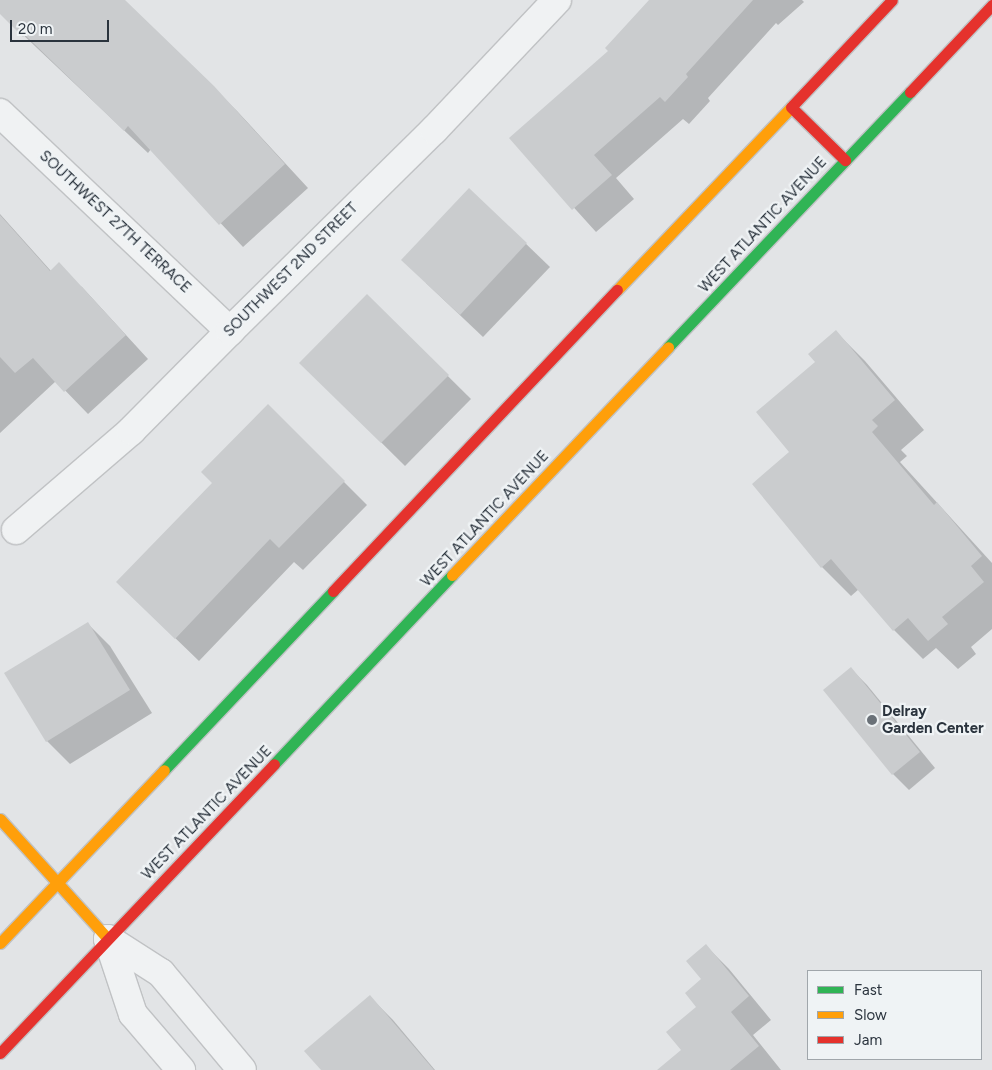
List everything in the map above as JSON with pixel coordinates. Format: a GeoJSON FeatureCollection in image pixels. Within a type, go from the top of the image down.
{"type":"FeatureCollection","features":[{"type":"Feature","properties":{"kind":"main road"},"geometry":{"type":"LineString","coordinates":[[0,943],[892,0]]}},
{"type":"Feature","properties":{"kind":"main road","name":"WEST ATLANTIC AVENUE"},"geometry":{"type":"LineString","coordinates":[[0,1054],[992,5]]}},
{"type":"Feature","properties":{"kind":"main road"},"geometry":{"type":"LineString","coordinates":[[791,107],[845,160]]}},
{"type":"Feature","properties":{"kind":"main road"},"geometry":{"type":"LineString","coordinates":[[0,819],[108,939]]}},
{"type":"Feature","properties":{"kind":"street","name":"SOUTHWEST 2ND STREET"},"geometry":{"type":"LineString","coordinates":[[16,530],[131,431],[230,330],[434,130],[557,0]]}},
{"type":"Feature","properties":{"kind":"street","name":"SOUTHWEST 27TH TERRACE"},"geometry":{"type":"LineString","coordinates":[[0,113],[230,330]]}},
{"type":"Feature","properties":{"kind":"street"},"geometry":{"type":"LineString","coordinates":[[108,939],[133,1014],[181,1070]]}},
{"type":"Feature","properties":{"kind":"street"},"geometry":{"type":"LineString","coordinates":[[108,939],[161,973],[242,1070]]}},
{"type":"Feature","properties":{"kind":"building"},"geometry":{"type":"Polygon","coordinates":[[[0,0],[125,0],[214,86],[285,164],[219,225],[128,126],[124,131],[25,35],[23,37],[0,14],[0,0]]]}},
{"type":"Feature","properties":{"kind":"building"},"geometry":{"type":"Polygon","coordinates":[[[649,0],[753,0],[686,74],[688,77],[665,102],[660,97],[594,155],[612,175],[572,210],[509,138],[608,51],[605,48],[649,0]]]}},
{"type":"Feature","properties":{"kind":"building"},"geometry":{"type":"Polygon","coordinates":[[[469,188],[527,243],[460,315],[401,260],[469,188]]]}},
{"type":"Feature","properties":{"kind":"building"},"geometry":{"type":"Polygon","coordinates":[[[0,215],[50,271],[59,262],[126,335],[64,392],[33,358],[15,373],[0,357],[0,215]]]}},
{"type":"Feature","properties":{"kind":"building"},"geometry":{"type":"Polygon","coordinates":[[[367,294],[449,375],[381,443],[299,363],[367,294]]]}},
{"type":"Feature","properties":{"kind":"building"},"geometry":{"type":"Polygon","coordinates":[[[836,330],[895,400],[872,420],[878,426],[872,432],[934,505],[937,502],[982,556],[971,566],[984,582],[942,617],[948,624],[928,641],[908,618],[893,631],[831,559],[821,568],[752,484],[789,452],[756,412],[815,362],[808,354],[836,330]]]}},
{"type":"Feature","properties":{"kind":"building"},"geometry":{"type":"Polygon","coordinates":[[[268,404],[345,481],[279,548],[270,539],[175,639],[116,582],[212,483],[201,472],[268,404]]]}},
{"type":"Feature","properties":{"kind":"building"},"geometry":{"type":"Polygon","coordinates":[[[88,622],[130,690],[46,742],[4,673],[88,622]]]}},
{"type":"Feature","properties":{"kind":"building"},"geometry":{"type":"Polygon","coordinates":[[[851,667],[920,752],[892,775],[823,690],[851,667]]]}},
{"type":"Feature","properties":{"kind":"building"},"geometry":{"type":"Polygon","coordinates":[[[706,944],[749,996],[731,1012],[759,1046],[730,1070],[657,1070],[681,1050],[666,1032],[696,1007],[685,993],[701,979],[686,961],[706,944]]]}},
{"type":"Feature","properties":{"kind":"building"},"geometry":{"type":"Polygon","coordinates":[[[370,995],[434,1070],[321,1070],[304,1051],[370,995]]]}},
{"type":"Feature","properties":{"kind":"traffic: fast"},"geometry":{"type":"LineString","coordinates":[[668,347],[910,92]]}},
{"type":"Feature","properties":{"kind":"traffic: fast"},"geometry":{"type":"LineString","coordinates":[[274,764],[452,575]]}},
{"type":"Feature","properties":{"kind":"traffic: fast"},"geometry":{"type":"LineString","coordinates":[[164,770],[333,591]]}},
{"type":"Feature","properties":{"kind":"traffic: slow"},"geometry":{"type":"LineString","coordinates":[[617,290],[793,105]]}},
{"type":"Feature","properties":{"kind":"traffic: slow"},"geometry":{"type":"LineString","coordinates":[[452,575],[668,347]]}},
{"type":"Feature","properties":{"kind":"traffic: slow"},"geometry":{"type":"LineString","coordinates":[[0,943],[164,770]]}},
{"type":"Feature","properties":{"kind":"traffic: slow"},"geometry":{"type":"LineString","coordinates":[[0,819],[108,939]]}},
{"type":"Feature","properties":{"kind":"traffic: jam"},"geometry":{"type":"LineString","coordinates":[[793,105],[892,0]]}},
{"type":"Feature","properties":{"kind":"traffic: jam"},"geometry":{"type":"LineString","coordinates":[[910,92],[992,5]]}},
{"type":"Feature","properties":{"kind":"traffic: jam"},"geometry":{"type":"LineString","coordinates":[[791,107],[845,160]]}},
{"type":"Feature","properties":{"kind":"traffic: jam"},"geometry":{"type":"LineString","coordinates":[[333,591],[617,290]]}},
{"type":"Feature","properties":{"kind":"traffic: jam"},"geometry":{"type":"LineString","coordinates":[[0,1053],[274,764]]}},
{"type":"Feature","properties":{"kind":"place","name":"Delray Garden Center"},"geometry":{"type":"Point","coordinates":[872,720]}}]}
